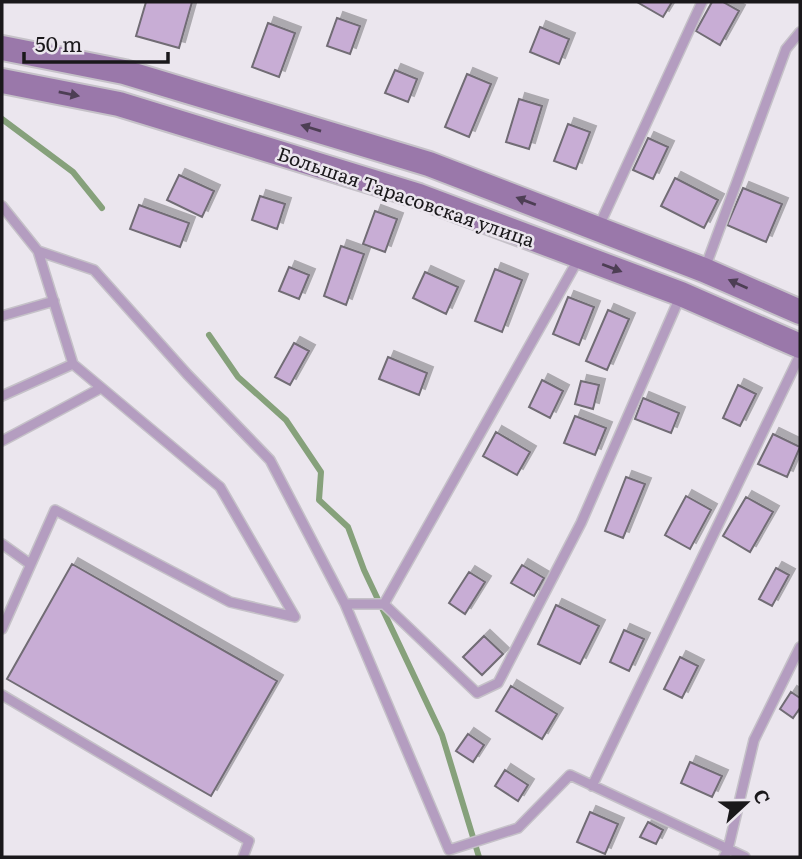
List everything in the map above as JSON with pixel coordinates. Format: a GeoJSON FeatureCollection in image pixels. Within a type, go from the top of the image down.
{"type":"FeatureCollection","features":[{"type":"Feature","properties":{"kind":"street","name":"Большая Тарасовская улица"},"geometry":{"type":"LineString","coordinates":[[2,48],[124,72],[429,164],[704,270],[800,312]]}},
{"type":"Feature","properties":{"kind":"street","name":"Большая Тарасовская улица"},"geometry":{"type":"LineString","coordinates":[[2,81],[119,104],[419,196],[681,294],[800,346]]}},
{"type":"Feature","properties":{"kind":"lane"},"geometry":{"type":"LineString","coordinates":[[598,228],[702,2]]}},
{"type":"Feature","properties":{"kind":"lane"},"geometry":{"type":"LineString","coordinates":[[704,270],[786,49],[800,32]]}},
{"type":"Feature","properties":{"kind":"lane"},"geometry":{"type":"LineString","coordinates":[[2,206],[38,251],[73,364],[219,487],[295,617],[230,602],[55,510],[2,629]]}},
{"type":"Feature","properties":{"kind":"lane"},"geometry":{"type":"LineString","coordinates":[[38,251],[94,270],[187,374],[270,460],[345,604],[449,850],[518,828],[570,775],[726,853],[745,857]]}},
{"type":"Feature","properties":{"kind":"lane"},"geometry":{"type":"LineString","coordinates":[[384,604],[580,256]]}},
{"type":"Feature","properties":{"kind":"lane"},"geometry":{"type":"LineString","coordinates":[[345,604],[384,604],[477,693],[498,683],[581,523],[681,294]]}},
{"type":"Feature","properties":{"kind":"lane"},"geometry":{"type":"LineString","coordinates":[[2,316],[54,301]]}},
{"type":"Feature","properties":{"kind":"lane"},"geometry":{"type":"LineString","coordinates":[[592,786],[800,355]]}},
{"type":"Feature","properties":{"kind":"lane"},"geometry":{"type":"LineString","coordinates":[[2,397],[73,364]]}},
{"type":"Feature","properties":{"kind":"lane"},"geometry":{"type":"LineString","coordinates":[[2,441],[101,388]]}},
{"type":"Feature","properties":{"kind":"lane"},"geometry":{"type":"LineString","coordinates":[[2,544],[30,565]]}},
{"type":"Feature","properties":{"kind":"lane"},"geometry":{"type":"LineString","coordinates":[[726,853],[754,740],[800,647]]}},
{"type":"Feature","properties":{"kind":"lane"},"geometry":{"type":"LineString","coordinates":[[2,695],[249,841],[243,857]]}},
{"type":"Feature","properties":{"kind":"building"},"geometry":{"type":"Polygon","coordinates":[[[146,2],[192,2],[179,48],[136,36],[146,2]]]}},
{"type":"Feature","properties":{"kind":"building"},"geometry":{"type":"Polygon","coordinates":[[[637,2],[672,2],[663,17],[637,2]]]}},
{"type":"Feature","properties":{"kind":"building"},"geometry":{"type":"Polygon","coordinates":[[[712,2],[723,2],[739,11],[720,45],[696,31],[712,2]]]}},
{"type":"Feature","properties":{"kind":"building"},"geometry":{"type":"Polygon","coordinates":[[[337,18],[360,26],[350,54],[327,46],[337,18]]]}},
{"type":"Feature","properties":{"kind":"building"},"geometry":{"type":"Polygon","coordinates":[[[268,23],[295,33],[279,77],[252,67],[268,23]]]}},
{"type":"Feature","properties":{"kind":"building"},"geometry":{"type":"Polygon","coordinates":[[[540,27],[569,39],[559,64],[530,52],[540,27]]]}},
{"type":"Feature","properties":{"kind":"building"},"geometry":{"type":"Polygon","coordinates":[[[395,70],[417,79],[408,102],[385,93],[395,70]]]}},
{"type":"Feature","properties":{"kind":"building"},"geometry":{"type":"Polygon","coordinates":[[[467,74],[491,84],[469,137],[445,127],[467,74]]]}},
{"type":"Feature","properties":{"kind":"building"},"geometry":{"type":"Polygon","coordinates":[[[519,99],[542,106],[529,149],[506,142],[519,99]]]}},
{"type":"Feature","properties":{"kind":"building"},"geometry":{"type":"Polygon","coordinates":[[[568,124],[590,132],[576,169],[554,161],[568,124]]]}},
{"type":"Feature","properties":{"kind":"building"},"geometry":{"type":"Polygon","coordinates":[[[648,138],[668,147],[653,179],[633,170],[648,138]]]}},
{"type":"Feature","properties":{"kind":"building"},"geometry":{"type":"Polygon","coordinates":[[[179,175],[214,191],[202,217],[167,200],[179,175]]]}},
{"type":"Feature","properties":{"kind":"building"},"geometry":{"type":"Polygon","coordinates":[[[675,178],[718,200],[704,228],[661,206],[675,178]]]}},
{"type":"Feature","properties":{"kind":"building"},"geometry":{"type":"Polygon","coordinates":[[[743,188],[782,204],[766,242],[727,225],[743,188]]]}},
{"type":"Feature","properties":{"kind":"building"},"geometry":{"type":"Polygon","coordinates":[[[260,196],[285,204],[277,229],[252,220],[260,196]]]}},
{"type":"Feature","properties":{"kind":"building"},"geometry":{"type":"Polygon","coordinates":[[[139,205],[189,223],[180,247],[130,229],[139,205]]]}},
{"type":"Feature","properties":{"kind":"building"},"geometry":{"type":"Polygon","coordinates":[[[375,211],[397,219],[385,252],[363,244],[375,211]]]}},
{"type":"Feature","properties":{"kind":"building"},"geometry":{"type":"Polygon","coordinates":[[[341,246],[364,254],[346,305],[324,296],[341,246]]]}},
{"type":"Feature","properties":{"kind":"building"},"geometry":{"type":"Polygon","coordinates":[[[289,267],[309,275],[299,299],[279,291],[289,267]]]}},
{"type":"Feature","properties":{"kind":"building"},"geometry":{"type":"Polygon","coordinates":[[[495,269],[522,280],[502,332],[475,321],[495,269]]]}},
{"type":"Feature","properties":{"kind":"building"},"geometry":{"type":"Polygon","coordinates":[[[425,272],[458,287],[446,314],[413,298],[425,272]]]}},
{"type":"Feature","properties":{"kind":"building"},"geometry":{"type":"Polygon","coordinates":[[[568,297],[594,307],[579,345],[553,334],[568,297]]]}},
{"type":"Feature","properties":{"kind":"building"},"geometry":{"type":"Polygon","coordinates":[[[608,310],[629,319],[607,370],[586,361],[608,310]]]}},
{"type":"Feature","properties":{"kind":"building"},"geometry":{"type":"Polygon","coordinates":[[[294,343],[309,351],[290,385],[275,377],[294,343]]]}},
{"type":"Feature","properties":{"kind":"building"},"geometry":{"type":"Polygon","coordinates":[[[388,357],[427,373],[419,395],[379,379],[388,357]]]}},
{"type":"Feature","properties":{"kind":"building"},"geometry":{"type":"Polygon","coordinates":[[[542,380],[563,391],[550,418],[529,407],[542,380]]]}},
{"type":"Feature","properties":{"kind":"building"},"geometry":{"type":"Polygon","coordinates":[[[581,381],[599,385],[593,409],[575,404],[581,381]]]}},
{"type":"Feature","properties":{"kind":"building"},"geometry":{"type":"Polygon","coordinates":[[[738,385],[756,394],[740,426],[723,418],[738,385]]]}},
{"type":"Feature","properties":{"kind":"building"},"geometry":{"type":"Polygon","coordinates":[[[643,398],[679,413],[671,433],[635,419],[643,398]]]}},
{"type":"Feature","properties":{"kind":"building"},"geometry":{"type":"Polygon","coordinates":[[[575,416],[606,428],[595,455],[564,443],[575,416]]]}},
{"type":"Feature","properties":{"kind":"building"},"geometry":{"type":"Polygon","coordinates":[[[496,432],[530,452],[517,475],[483,456],[496,432]]]}},
{"type":"Feature","properties":{"kind":"building"},"geometry":{"type":"Polygon","coordinates":[[[773,434],[800,447],[787,477],[758,464],[773,434]]]}},
{"type":"Feature","properties":{"kind":"building"},"geometry":{"type":"Polygon","coordinates":[[[626,477],[645,484],[623,538],[605,531],[626,477]]]}},
{"type":"Feature","properties":{"kind":"building"},"geometry":{"type":"Polygon","coordinates":[[[686,496],[711,510],[690,549],[665,535],[686,496]]]}},
{"type":"Feature","properties":{"kind":"building"},"geometry":{"type":"Polygon","coordinates":[[[746,497],[773,512],[750,552],[723,536],[746,497]]]}},
{"type":"Feature","properties":{"kind":"building"},"geometry":{"type":"Polygon","coordinates":[[[72,564],[277,681],[211,796],[7,679],[72,564]]]}},
{"type":"Feature","properties":{"kind":"building"},"geometry":{"type":"Polygon","coordinates":[[[522,565],[544,578],[534,596],[511,583],[522,565]]]}},
{"type":"Feature","properties":{"kind":"building"},"geometry":{"type":"Polygon","coordinates":[[[776,568],[789,575],[772,606],[759,599],[776,568]]]}},
{"type":"Feature","properties":{"kind":"building"},"geometry":{"type":"Polygon","coordinates":[[[469,572],[485,582],[465,614],[449,603],[469,572]]]}},
{"type":"Feature","properties":{"kind":"building"},"geometry":{"type":"Polygon","coordinates":[[[556,605],[599,626],[580,664],[538,644],[556,605]]]}},
{"type":"Feature","properties":{"kind":"building"},"geometry":{"type":"Polygon","coordinates":[[[624,630],[644,639],[629,671],[610,662],[624,630]]]}},
{"type":"Feature","properties":{"kind":"building"},"geometry":{"type":"Polygon","coordinates":[[[484,636],[503,654],[482,675],[463,657],[484,636]]]}},
{"type":"Feature","properties":{"kind":"building"},"geometry":{"type":"Polygon","coordinates":[[[680,657],[698,666],[682,698],[664,689],[680,657]]]}},
{"type":"Feature","properties":{"kind":"building"},"geometry":{"type":"Polygon","coordinates":[[[511,686],[557,714],[542,739],[496,711],[511,686]]]}},
{"type":"Feature","properties":{"kind":"building"},"geometry":{"type":"Polygon","coordinates":[[[791,692],[800,698],[800,708],[793,718],[780,709],[791,692]]]}},
{"type":"Feature","properties":{"kind":"building"},"geometry":{"type":"Polygon","coordinates":[[[468,734],[484,745],[473,762],[456,751],[468,734]]]}},
{"type":"Feature","properties":{"kind":"building"},"geometry":{"type":"Polygon","coordinates":[[[690,762],[722,776],[712,797],[681,783],[690,762]]]}},
{"type":"Feature","properties":{"kind":"building"},"geometry":{"type":"Polygon","coordinates":[[[505,770],[528,785],[518,801],[495,786],[505,770]]]}},
{"type":"Feature","properties":{"kind":"building"},"geometry":{"type":"Polygon","coordinates":[[[590,812],[618,824],[605,854],[577,842],[590,812]]]}},
{"type":"Feature","properties":{"kind":"building"},"geometry":{"type":"Polygon","coordinates":[[[648,822],[663,830],[656,844],[640,837],[648,822]]]}},
{"type":"Feature","properties":{"kind":"waterway"},"geometry":{"type":"LineString","coordinates":[[2,119],[73,172],[102,208]]}},
{"type":"Feature","properties":{"kind":"waterway"},"geometry":{"type":"LineString","coordinates":[[209,335],[238,377],[286,420],[321,472],[319,500],[348,527],[364,570],[442,735],[479,857]]}}]}
